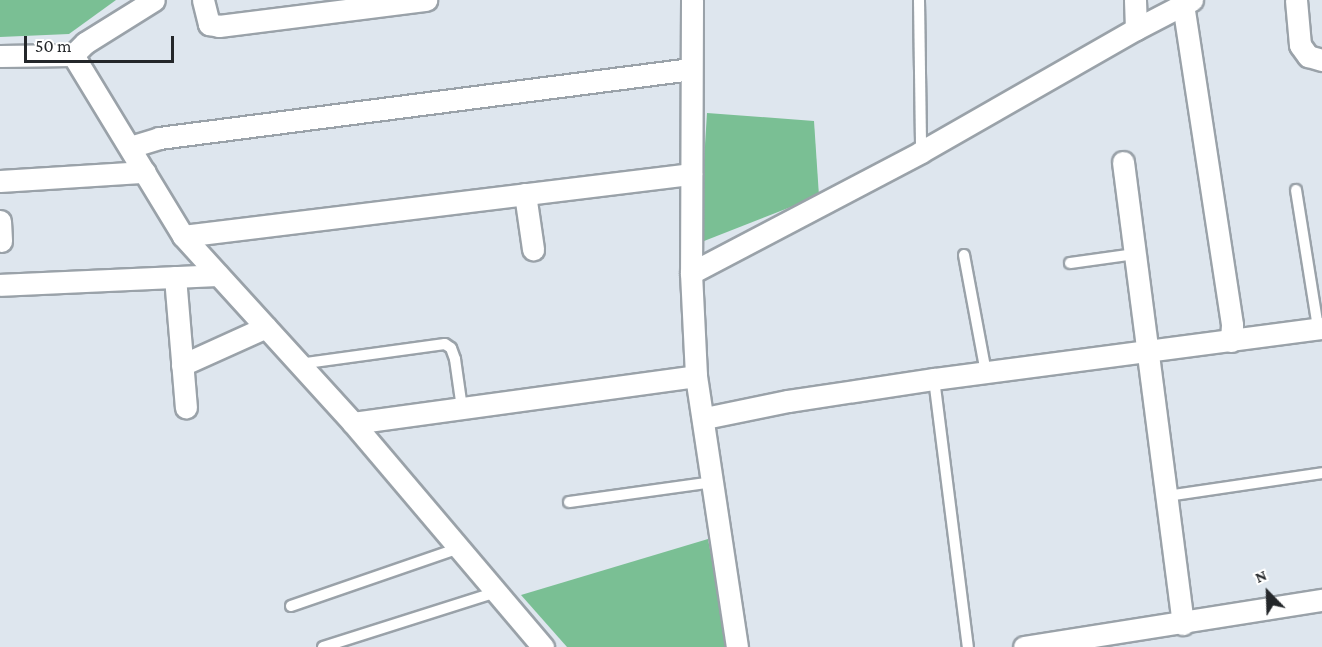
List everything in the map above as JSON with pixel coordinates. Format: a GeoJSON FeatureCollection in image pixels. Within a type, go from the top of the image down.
{"type":"FeatureCollection","features":[{"type":"Feature","properties":{"kind":"street"},"geometry":{"type":"LineString","coordinates":[[0,56],[73,55],[85,44],[154,0]]}},
{"type":"Feature","properties":{"kind":"street"},"geometry":{"type":"LineString","coordinates":[[203,0],[209,24],[219,26],[426,0]]}},
{"type":"Feature","properties":{"kind":"street"},"geometry":{"type":"LineString","coordinates":[[692,0],[691,273],[696,376],[705,418],[737,647]]}},
{"type":"Feature","properties":{"kind":"street"},"geometry":{"type":"LineString","coordinates":[[1135,0],[1136,29]]}},
{"type":"Feature","properties":{"kind":"street"},"geometry":{"type":"LineString","coordinates":[[1296,0],[1300,45],[1308,56],[1322,60]]}},
{"type":"Feature","properties":{"kind":"street"},"geometry":{"type":"LineString","coordinates":[[691,273],[921,152],[1136,29],[1188,2],[1232,325],[1231,341]]}},
{"type":"Feature","properties":{"kind":"street"},"geometry":{"type":"LineString","coordinates":[[73,55],[183,236],[353,423],[543,647]]}},
{"type":"Feature","properties":{"kind":"street"},"geometry":{"type":"LineString","coordinates":[[130,147],[159,138],[691,69]]}},
{"type":"Feature","properties":{"kind":"street"},"geometry":{"type":"LineString","coordinates":[[1123,162],[1183,624]]}},
{"type":"Feature","properties":{"kind":"street"},"geometry":{"type":"LineString","coordinates":[[0,181],[145,172]]}},
{"type":"Feature","properties":{"kind":"street"},"geometry":{"type":"LineString","coordinates":[[183,236],[691,174]]}},
{"type":"Feature","properties":{"kind":"street"},"geometry":{"type":"LineString","coordinates":[[525,194],[533,249]]}},
{"type":"Feature","properties":{"kind":"street"},"geometry":{"type":"LineString","coordinates":[[0,285],[218,275]]}},
{"type":"Feature","properties":{"kind":"street"},"geometry":{"type":"LineString","coordinates":[[175,277],[186,408]]}},
{"type":"Feature","properties":{"kind":"street"},"geometry":{"type":"LineString","coordinates":[[182,365],[266,327]]}},
{"type":"Feature","properties":{"kind":"street"},"geometry":{"type":"LineString","coordinates":[[705,418],[789,401],[934,379],[1320,328]]}},
{"type":"Feature","properties":{"kind":"street"},"geometry":{"type":"LineString","coordinates":[[353,423],[696,376]]}},
{"type":"Feature","properties":{"kind":"street"},"geometry":{"type":"LineString","coordinates":[[1024,647],[1113,640],[1183,624],[1322,600]]}},
{"type":"Feature","properties":{"kind":"lane"},"geometry":{"type":"LineString","coordinates":[[919,0],[921,152]]}},
{"type":"Feature","properties":{"kind":"lane"},"geometry":{"type":"LineString","coordinates":[[1296,190],[1320,328]]}},
{"type":"Feature","properties":{"kind":"lane"},"geometry":{"type":"LineString","coordinates":[[1070,262],[1135,254]]}},
{"type":"Feature","properties":{"kind":"lane"},"geometry":{"type":"LineString","coordinates":[[964,255],[986,372]]}},
{"type":"Feature","properties":{"kind":"lane"},"geometry":{"type":"LineString","coordinates":[[299,364],[445,344],[451,348],[455,359],[462,408]]}},
{"type":"Feature","properties":{"kind":"lane"},"geometry":{"type":"LineString","coordinates":[[934,379],[968,647]]}},
{"type":"Feature","properties":{"kind":"lane"},"geometry":{"type":"LineString","coordinates":[[1167,496],[1322,472]]}},
{"type":"Feature","properties":{"kind":"lane"},"geometry":{"type":"LineString","coordinates":[[569,502],[714,482]]}},
{"type":"Feature","properties":{"kind":"lane"},"geometry":{"type":"LineString","coordinates":[[291,606],[459,548]]}},
{"type":"Feature","properties":{"kind":"lane"},"geometry":{"type":"LineString","coordinates":[[323,647],[496,592]]}},
{"type":"Feature","properties":{"kind":"green space"},"geometry":{"type":"Polygon","coordinates":[[[0,0],[116,0],[69,34],[0,37],[0,0]]]}},
{"type":"Feature","properties":{"kind":"green space"},"geometry":{"type":"Polygon","coordinates":[[[707,113],[814,121],[819,196],[699,243],[707,113]]]}},
{"type":"Feature","properties":{"kind":"green space"},"geometry":{"type":"Polygon","coordinates":[[[708,539],[729,647],[567,647],[521,595],[708,539]]]}}]}
